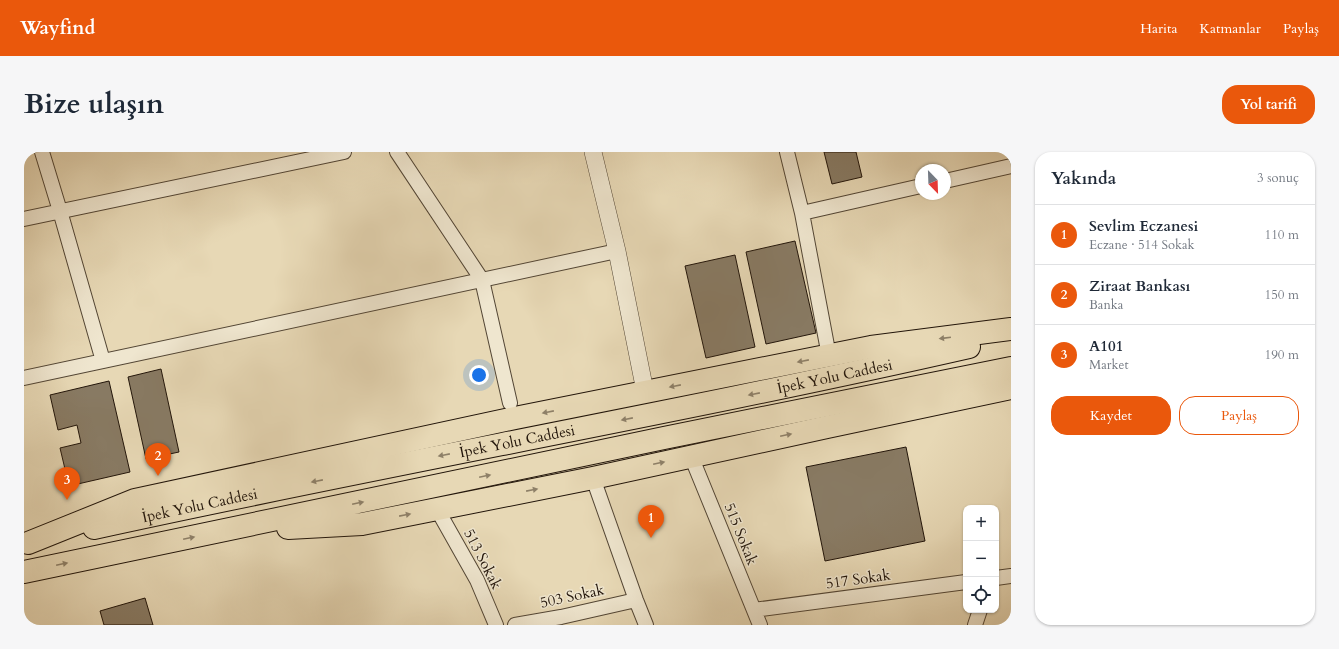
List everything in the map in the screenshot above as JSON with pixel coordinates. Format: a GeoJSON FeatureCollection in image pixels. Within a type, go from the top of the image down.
{"type":"FeatureCollection","features":[{"type":"Feature","properties":{"kind":"highway"},"geometry":{"type":"LineString","coordinates":[[26,543],[135,500],[515,418],[871,347],[1011,329]]}},
{"type":"Feature","properties":{"kind":"highway","name":"İpek Yolu Caddesi"},"geometry":{"type":"LineString","coordinates":[[26,543],[173,511],[839,377],[1011,338]]}},
{"type":"Feature","properties":{"kind":"highway","name":"İpek Yolu Caddesi"},"geometry":{"type":"LineString","coordinates":[[24,572],[1011,368]]}},
{"type":"Feature","properties":{"kind":"highway"},"geometry":{"type":"LineString","coordinates":[[213,533],[362,524],[593,478],[1011,388]]}},
{"type":"Feature","properties":{"kind":"street"},"geometry":{"type":"LineString","coordinates":[[42,152],[103,361]]}},
{"type":"Feature","properties":{"kind":"street"},"geometry":{"type":"LineString","coordinates":[[24,219],[344,152]]}},
{"type":"Feature","properties":{"kind":"street"},"geometry":{"type":"LineString","coordinates":[[397,152],[482,280],[510,403]]}},
{"type":"Feature","properties":{"kind":"street"},"geometry":{"type":"LineString","coordinates":[[593,152],[617,251],[643,381]]}},
{"type":"Feature","properties":{"kind":"street"},"geometry":{"type":"LineString","coordinates":[[787,152],[802,213],[829,356]]}},
{"type":"Feature","properties":{"kind":"street"},"geometry":{"type":"LineString","coordinates":[[951,180],[1011,166]]}},
{"type":"Feature","properties":{"kind":"street"},"geometry":{"type":"LineString","coordinates":[[802,213],[915,187]]}},
{"type":"Feature","properties":{"kind":"street"},"geometry":{"type":"LineString","coordinates":[[24,378],[617,251]]}},
{"type":"Feature","properties":{"kind":"street","name":"515 Sokak"},"geometry":{"type":"LineString","coordinates":[[691,456],[760,625]]}},
{"type":"Feature","properties":{"kind":"street"},"geometry":{"type":"LineString","coordinates":[[593,478],[646,625]]}},
{"type":"Feature","properties":{"kind":"street","name":"513 Sokak"},"geometry":{"type":"LineString","coordinates":[[438,509],[477,580],[496,625]]}},
{"type":"Feature","properties":{"kind":"street"},"geometry":{"type":"LineString","coordinates":[[999,578],[1011,576]]}},
{"type":"Feature","properties":{"kind":"street","name":"517 Sokak"},"geometry":{"type":"LineString","coordinates":[[754,610],[963,582]]}},
{"type":"Feature","properties":{"kind":"street","name":"503 Sokak"},"geometry":{"type":"LineString","coordinates":[[515,625],[561,617],[636,600]]}},
{"type":"Feature","properties":{"kind":"street"},"geometry":{"type":"LineString","coordinates":[[975,625],[979,613]]}},
{"type":"Feature","properties":{"kind":"building"},"geometry":{"type":"Polygon","coordinates":[[[824,152],[856,152],[862,177],[832,184],[824,152]]]}},
{"type":"Feature","properties":{"kind":"building"},"geometry":{"type":"Polygon","coordinates":[[[795,241],[816,333],[766,344],[746,252],[795,241]]]}},
{"type":"Feature","properties":{"kind":"building"},"geometry":{"type":"Polygon","coordinates":[[[735,255],[755,347],[706,358],[685,266],[735,255]]]}},
{"type":"Feature","properties":{"kind":"building"},"geometry":{"type":"Polygon","coordinates":[[[161,369],[179,452],[146,459],[128,377],[161,369]]]}},
{"type":"Feature","properties":{"kind":"building"},"geometry":{"type":"Polygon","coordinates":[[[109,381],[130,472],[69,486],[60,448],[81,443],[77,425],[58,430],[50,395],[109,381]]]}},
{"type":"Feature","properties":{"kind":"building"},"geometry":{"type":"Polygon","coordinates":[[[906,447],[925,541],[825,561],[806,467],[906,447]]]}},
{"type":"Feature","properties":{"kind":"building"},"geometry":{"type":"Polygon","coordinates":[[[145,598],[153,625],[104,625],[100,611],[145,598]]]}},
{"type":"Feature","properties":{"kind":"place","name":"Ziraat Bankası"},"geometry":{"type":"Point","coordinates":[158,476]}},
{"type":"Feature","properties":{"kind":"place","name":"A101"},"geometry":{"type":"Point","coordinates":[67,500]}},
{"type":"Feature","properties":{"kind":"place","name":"Sevlim Eczanesi"},"geometry":{"type":"Point","coordinates":[651,538]}}]}
